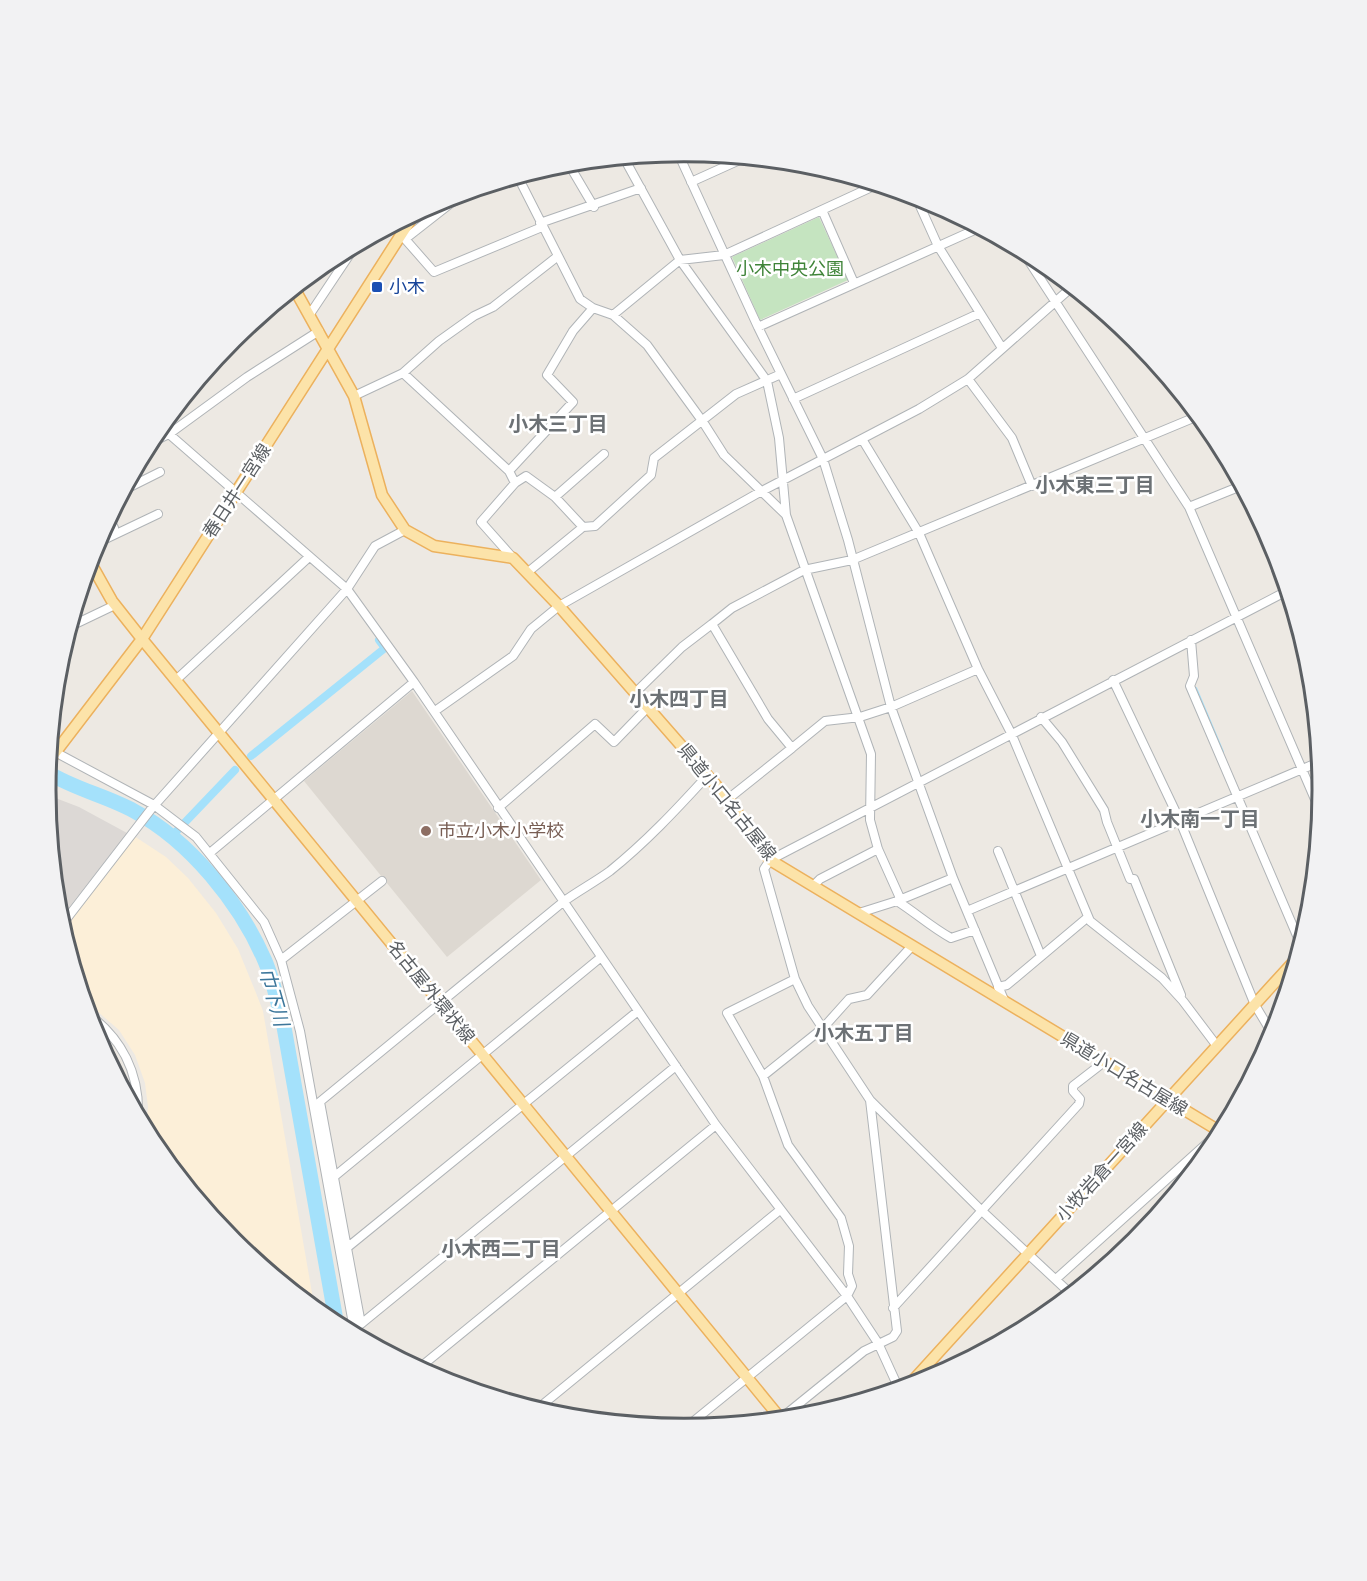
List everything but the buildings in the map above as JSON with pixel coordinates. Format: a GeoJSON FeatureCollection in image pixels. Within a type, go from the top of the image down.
{"type":"FeatureCollection","features":[{"type":"Feature","properties":{"kind":"main road","name":"春日井一宮線"},"geometry":{"type":"LineString","coordinates":[[57,750],[142,639],[409,226]]}},
{"type":"Feature","properties":{"kind":"main road"},"geometry":{"type":"LineString","coordinates":[[298,294],[354,396],[382,495],[405,530],[434,546],[513,558]]}},
{"type":"Feature","properties":{"kind":"main road","name":"県道小口名古屋線"},"geometry":{"type":"LineString","coordinates":[[513,558],[636,692],[728,799],[770,860],[1213,1128]]}},
{"type":"Feature","properties":{"kind":"main road","name":"名古屋外環状線"},"geometry":{"type":"LineString","coordinates":[[96,570],[115,605],[142,639],[775,1411]]}},
{"type":"Feature","properties":{"kind":"main road","name":"小牧岩倉一宮線"},"geometry":{"type":"LineString","coordinates":[[920,1372],[1284,973]]}},
{"type":"Feature","properties":{"kind":"street"},"geometry":{"type":"LineString","coordinates":[[682,162],[758,327],[823,459],[891,707],[953,878],[1004,1000]]}},
{"type":"Feature","properties":{"kind":"street"},"geometry":{"type":"LineString","coordinates":[[692,182],[730,164]]}},
{"type":"Feature","properties":{"kind":"street"},"geometry":{"type":"LineString","coordinates":[[628,165],[680,260],[767,381],[778,438],[786,515],[804,570],[860,717],[871,754],[870,808],[878,849],[898,900],[951,938],[975,930]]}},
{"type":"Feature","properties":{"kind":"street"},"geometry":{"type":"LineString","coordinates":[[574,173],[594,207]]}},
{"type":"Feature","properties":{"kind":"street"},"geometry":{"type":"LineString","coordinates":[[521,184],[580,299],[593,308],[613,315],[647,345],[724,455],[786,515]]}},
{"type":"Feature","properties":{"kind":"street"},"geometry":{"type":"LineString","coordinates":[[439,212],[403,238],[434,272],[541,225],[641,188]]}},
{"type":"Feature","properties":{"kind":"street"},"geometry":{"type":"LineString","coordinates":[[613,315],[680,260],[724,255],[865,190]]}},
{"type":"Feature","properties":{"kind":"street"},"geometry":{"type":"LineString","coordinates":[[921,209],[938,246],[978,314],[1002,348]]}},
{"type":"Feature","properties":{"kind":"street"},"geometry":{"type":"LineString","coordinates":[[822,210],[854,283]]}},
{"type":"Feature","properties":{"kind":"street"},"geometry":{"type":"LineString","coordinates":[[758,327],[970,232]]}},
{"type":"Feature","properties":{"kind":"street"},"geometry":{"type":"LineString","coordinates":[[354,396],[403,373],[439,341],[474,316],[493,307],[558,256]]}},
{"type":"Feature","properties":{"kind":"street"},"geometry":{"type":"LineString","coordinates":[[310,314],[344,262]]}},
{"type":"Feature","properties":{"kind":"street"},"geometry":{"type":"LineString","coordinates":[[1037,271],[1189,507],[1312,792]]}},
{"type":"Feature","properties":{"kind":"street"},"geometry":{"type":"LineString","coordinates":[[435,711],[513,656],[531,629],[559,606],[760,492],[919,409],[968,379],[1067,293]]}},
{"type":"Feature","properties":{"kind":"street"},"geometry":{"type":"LineString","coordinates":[[509,471],[573,402],[547,375],[573,331],[593,308]]}},
{"type":"Feature","properties":{"kind":"street"},"geometry":{"type":"LineString","coordinates":[[793,399],[978,314]]}},
{"type":"Feature","properties":{"kind":"street"},"geometry":{"type":"LineString","coordinates":[[165,436],[247,377],[319,331]]}},
{"type":"Feature","properties":{"kind":"street"},"geometry":{"type":"LineString","coordinates":[[403,373],[509,471],[515,483]]}},
{"type":"Feature","properties":{"kind":"street"},"geometry":{"type":"LineString","coordinates":[[528,572],[584,527],[596,526],[651,475],[654,458],[736,394],[782,374]]}},
{"type":"Feature","properties":{"kind":"street"},"geometry":{"type":"LineString","coordinates":[[968,379],[1012,438],[1032,486]]}},
{"type":"Feature","properties":{"kind":"street"},"geometry":{"type":"LineString","coordinates":[[636,692],[682,647],[732,608],[804,570],[852,560],[1190,419]]}},
{"type":"Feature","properties":{"kind":"street"},"geometry":{"type":"LineString","coordinates":[[169,434],[346,589],[435,711],[498,808],[716,1125],[847,1296],[878,1343],[895,1381]]}},
{"type":"Feature","properties":{"kind":"street"},"geometry":{"type":"LineString","coordinates":[[862,439],[919,533],[978,669],[1011,733],[1088,917],[1162,978],[1184,1001],[1217,1046]]}},
{"type":"Feature","properties":{"kind":"street"},"geometry":{"type":"LineString","coordinates":[[555,497],[604,454]]}},
{"type":"Feature","properties":{"kind":"street"},"geometry":{"type":"LineString","coordinates":[[136,484],[160,472]]}},
{"type":"Feature","properties":{"kind":"street"},"geometry":{"type":"LineString","coordinates":[[513,558],[481,522],[515,483],[526,476],[555,497],[584,527]]}},
{"type":"Feature","properties":{"kind":"street"},"geometry":{"type":"LineString","coordinates":[[1189,507],[1234,489]]}},
{"type":"Feature","properties":{"kind":"street"},"geometry":{"type":"LineString","coordinates":[[109,537],[158,514]]}},
{"type":"Feature","properties":{"kind":"street"},"geometry":{"type":"LineString","coordinates":[[69,916],[153,806],[346,589],[375,546],[405,530]]}},
{"type":"Feature","properties":{"kind":"street"},"geometry":{"type":"LineString","coordinates":[[176,680],[309,557]]}},
{"type":"Feature","properties":{"kind":"street"},"geometry":{"type":"LineString","coordinates":[[1066,1289],[982,1211],[870,1100],[808,1006],[795,979],[764,869],[770,860],[1280,595]]}},
{"type":"Feature","properties":{"kind":"street"},"geometry":{"type":"LineString","coordinates":[[79,622],[115,605]]}},
{"type":"Feature","properties":{"kind":"street"},"geometry":{"type":"LineString","coordinates":[[712,624],[768,719],[792,748]]}},
{"type":"Feature","properties":{"kind":"street"},"geometry":{"type":"LineString","coordinates":[[1191,640],[1194,676],[1190,686],[1295,931]]}},
{"type":"Feature","properties":{"kind":"street"},"geometry":{"type":"LineString","coordinates":[[728,799],[825,721],[860,717],[891,707],[978,669]]}},
{"type":"Feature","properties":{"kind":"street"},"geometry":{"type":"LineString","coordinates":[[1113,680],[1180,821],[1255,1005],[1266,1024]]}},
{"type":"Feature","properties":{"kind":"street"},"geometry":{"type":"LineString","coordinates":[[211,852],[414,682]]}},
{"type":"Feature","properties":{"kind":"street"},"geometry":{"type":"LineString","coordinates":[[498,808],[594,724],[614,742],[648,707]]}},
{"type":"Feature","properties":{"kind":"street"},"geometry":{"type":"LineString","coordinates":[[1041,717],[1062,742],[1104,810],[1116,847],[1130,879],[1134,879],[1184,1001]]}},
{"type":"Feature","properties":{"kind":"street"},"geometry":{"type":"LineString","coordinates":[[57,759],[153,806],[181,825],[211,852],[264,922],[281,960],[300,1030],[312,1108],[361,1324],[676,1066]]}},
{"type":"Feature","properties":{"kind":"street"},"geometry":{"type":"LineString","coordinates":[[967,911],[1311,765]]}},
{"type":"Feature","properties":{"kind":"street"},"geometry":{"type":"LineString","coordinates":[[312,1108],[563,902],[607,874],[635,851],[662,826],[707,776]]}},
{"type":"Feature","properties":{"kind":"street"},"geometry":{"type":"LineString","coordinates":[[813,886],[820,879],[878,849]]}},
{"type":"Feature","properties":{"kind":"street"},"geometry":{"type":"LineString","coordinates":[[998,851],[1041,956]]}},
{"type":"Feature","properties":{"kind":"street"},"geometry":{"type":"LineString","coordinates":[[859,913],[953,878]]}},
{"type":"Feature","properties":{"kind":"street"},"geometry":{"type":"LineString","coordinates":[[281,960],[382,881]]}},
{"type":"Feature","properties":{"kind":"street"},"geometry":{"type":"LineString","coordinates":[[998,987],[1007,985],[1088,917]]}},
{"type":"Feature","properties":{"kind":"street"},"geometry":{"type":"LineString","coordinates":[[763,1076],[823,1028],[849,999],[867,995],[912,946]]}},
{"type":"Feature","properties":{"kind":"street"},"geometry":{"type":"LineString","coordinates":[[335,1176],[600,958]]}},
{"type":"Feature","properties":{"kind":"street"},"geometry":{"type":"LineString","coordinates":[[698,1418],[847,1296],[852,1286],[848,1274],[849,1246],[841,1218],[788,1145],[763,1076],[727,1013],[795,979]]}},
{"type":"Feature","properties":{"kind":"street"},"geometry":{"type":"LineString","coordinates":[[344,1251],[638,1011]]}},
{"type":"Feature","properties":{"kind":"street"},"geometry":{"type":"LineString","coordinates":[[100,1023],[108,1029],[123,1050],[136,1089],[137,1098]]}},
{"type":"Feature","properties":{"kind":"street"},"geometry":{"type":"LineString","coordinates":[[893,1308],[1079,1104],[1080,1099],[1073,1091],[1073,1086],[1104,1062]]}},
{"type":"Feature","properties":{"kind":"street"},"geometry":{"type":"LineString","coordinates":[[794,1408],[864,1351],[893,1336],[897,1331],[870,1100]]}},
{"type":"Feature","properties":{"kind":"street"},"geometry":{"type":"LineString","coordinates":[[320,1102],[335,1176],[350,1322]]}},
{"type":"Feature","properties":{"kind":"street"},"geometry":{"type":"LineString","coordinates":[[425,1363],[716,1125]]}},
{"type":"Feature","properties":{"kind":"street"},"geometry":{"type":"LineString","coordinates":[[1056,1279],[1196,1153]]}},
{"type":"Feature","properties":{"kind":"street"},"geometry":{"type":"LineString","coordinates":[[545,1402],[780,1210]]}},
{"type":"Feature","properties":{"kind":"shaded area","name":"市立小木小学校"},"geometry":{"type":"Polygon","coordinates":[[[412,691],[541,880],[447,957],[304,781],[412,691]]]}},
{"type":"Feature","properties":{"kind":"shaded area"},"geometry":{"type":"Polygon","coordinates":[[[56,798],[79,807],[127,833],[67,909],[61,872],[56,798]]]}},
{"type":"Feature","properties":{"kind":"shaded area"},"geometry":{"type":"Polygon","coordinates":[[[134,836],[166,857],[188,878],[216,913],[238,949],[263,1011],[313,1297],[269,1263],[239,1235],[185,1173],[161,1139],[147,1116],[145,1083],[135,1055],[119,1030],[95,1010],[77,953],[70,920],[134,836]]]}},
{"type":"Feature","properties":{"kind":"green space","name":"小木中央公園"},"geometry":{"type":"Polygon","coordinates":[[[819,217],[848,280],[760,320],[732,257],[819,217]]]}},
{"type":"Feature","properties":{"kind":"waterway"},"geometry":{"type":"LineString","coordinates":[[251,756],[385,648],[379,640]]}},
{"type":"Feature","properties":{"kind":"waterway"},"geometry":{"type":"LineString","coordinates":[[1196,688],[1223,752]]}},
{"type":"Feature","properties":{"kind":"waterway"},"geometry":{"type":"LineString","coordinates":[[171,837],[235,770]]}},
{"type":"Feature","properties":{"kind":"waterway","name":"巾下川"},"geometry":{"type":"LineString","coordinates":[[56,777],[134,811],[175,839],[193,856],[227,896],[254,939],[271,977],[284,1027],[335,1313]]}},
{"type":"Feature","properties":{"kind":"place","name":"小木"},"geometry":{"type":"Point","coordinates":[377,287]}},
{"type":"Feature","properties":{"kind":"place","name":"市立小木小学校"},"geometry":{"type":"Point","coordinates":[426,831]}},
{"type":"Feature","properties":{"kind":"district","name":"小木三丁目"},"geometry":{"type":"Point","coordinates":[558,424]}},
{"type":"Feature","properties":{"kind":"district","name":"小木東三丁目"},"geometry":{"type":"Point","coordinates":[1095,485]}},
{"type":"Feature","properties":{"kind":"district","name":"小木四丁目"},"geometry":{"type":"Point","coordinates":[679,699]}},
{"type":"Feature","properties":{"kind":"district","name":"小木南一丁目"},"geometry":{"type":"Point","coordinates":[1200,819]}},
{"type":"Feature","properties":{"kind":"district","name":"小木五丁目"},"geometry":{"type":"Point","coordinates":[864,1033]}},
{"type":"Feature","properties":{"kind":"district","name":"小木西二丁目"},"geometry":{"type":"Point","coordinates":[501,1249]}}]}
